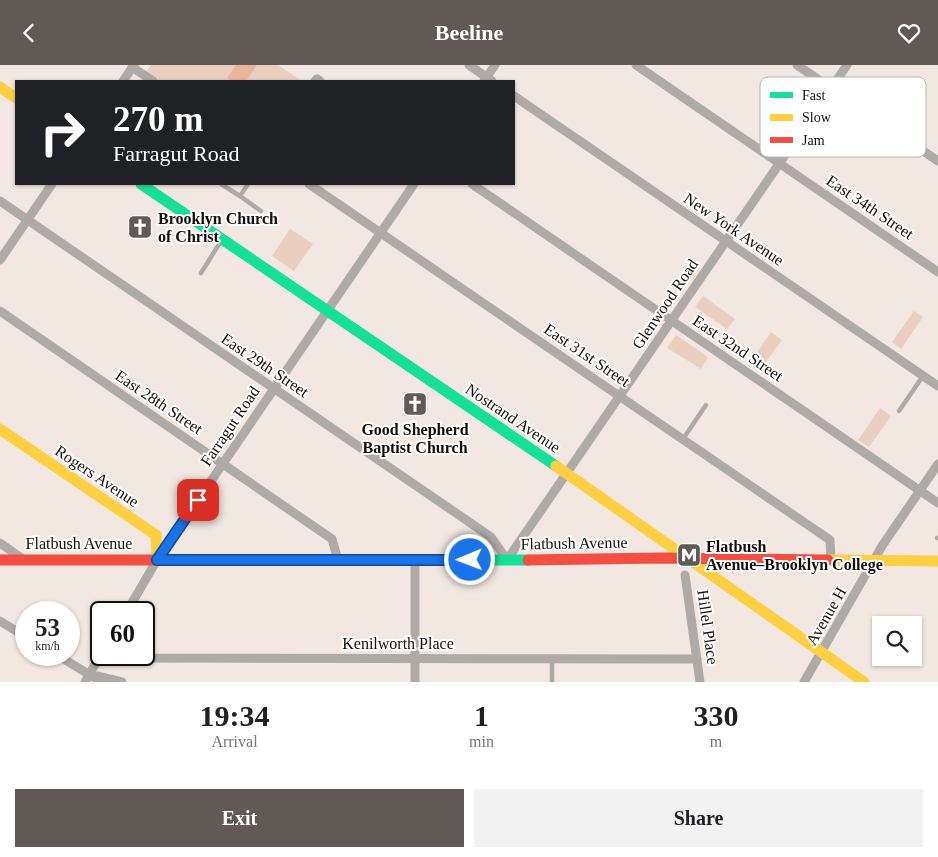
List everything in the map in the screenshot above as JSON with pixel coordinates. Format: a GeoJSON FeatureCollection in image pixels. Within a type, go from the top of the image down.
{"type":"FeatureCollection","features":[{"type":"Feature","properties":{"kind":"main road"},"geometry":{"type":"LineString","coordinates":[[0,87],[15,97]]}},
{"type":"Feature","properties":{"kind":"main road","name":"Nostrand Avenue"},"geometry":{"type":"LineString","coordinates":[[142,185],[690,559],[864,682]]}},
{"type":"Feature","properties":{"kind":"main road","name":"Rogers Avenue"},"geometry":{"type":"LineString","coordinates":[[0,429],[156,535],[157,560]]}},
{"type":"Feature","properties":{"kind":"main road","name":"Flatbush Avenue"},"geometry":{"type":"LineString","coordinates":[[0,560],[415,561],[690,559],[938,561]]}},
{"type":"Feature","properties":{"kind":"street"},"geometry":{"type":"LineString","coordinates":[[469,65],[488,80],[495,65]]}},
{"type":"Feature","properties":{"kind":"street","name":"East 34th Street"},"geometry":{"type":"LineString","coordinates":[[636,65],[760,149]]}},
{"type":"Feature","properties":{"kind":"street"},"geometry":{"type":"LineString","coordinates":[[798,65],[815,77]]}},
{"type":"Feature","properties":{"kind":"street","name":"Glenwood Road"},"geometry":{"type":"LineString","coordinates":[[839,77],[847,65]]}},
{"type":"Feature","properties":{"kind":"street"},"geometry":{"type":"LineString","coordinates":[[124,80],[133,66],[152,80]]}},
{"type":"Feature","properties":{"kind":"street","name":"New York Avenue"},"geometry":{"type":"LineString","coordinates":[[515,97],[938,386]]}},
{"type":"Feature","properties":{"kind":"street"},"geometry":{"type":"LineString","coordinates":[[926,153],[938,161]]}},
{"type":"Feature","properties":{"kind":"street","name":"East 34th Street"},"geometry":{"type":"LineString","coordinates":[[771,157],[938,272]]}},
{"type":"Feature","properties":{"kind":"street","name":"Glenwood Road"},"geometry":{"type":"LineString","coordinates":[[507,560],[784,157]]}},
{"type":"Feature","properties":{"kind":"street"},"geometry":{"type":"LineString","coordinates":[[0,260],[51,185]]}},
{"type":"Feature","properties":{"kind":"street","name":"East 31st Street"},"geometry":{"type":"LineString","coordinates":[[310,185],[830,539],[831,561]]}},
{"type":"Feature","properties":{"kind":"street","name":"Farragut Road"},"geometry":{"type":"LineString","coordinates":[[133,601],[157,560],[413,185]]}},
{"type":"Feature","properties":{"kind":"street","name":"East 32nd Street"},"geometry":{"type":"LineString","coordinates":[[473,185],[938,503]]}},
{"type":"Feature","properties":{"kind":"street","name":"East 29th Street"},"geometry":{"type":"LineString","coordinates":[[0,201],[490,537],[507,560]]}},
{"type":"Feature","properties":{"kind":"street","name":"East 28th Street"},"geometry":{"type":"LineString","coordinates":[[0,311],[332,539],[338,560]]}},
{"type":"Feature","properties":{"kind":"street","name":"Avenue H"},"geometry":{"type":"LineString","coordinates":[[804,682],[882,546],[938,464]]}},
{"type":"Feature","properties":{"kind":"street"},"geometry":{"type":"LineString","coordinates":[[0,543],[24,560]]}},
{"type":"Feature","properties":{"kind":"street"},"geometry":{"type":"LineString","coordinates":[[415,561],[415,682]]}},
{"type":"Feature","properties":{"kind":"street","name":"Hillel Place"},"geometry":{"type":"LineString","coordinates":[[685,575],[700,682]]}},
{"type":"Feature","properties":{"kind":"street"},"geometry":{"type":"LineString","coordinates":[[0,621],[15,630]]}},
{"type":"Feature","properties":{"kind":"street","name":"Kenilworth Place"},"geometry":{"type":"LineString","coordinates":[[155,658],[697,659]]}},
{"type":"Feature","properties":{"kind":"street"},"geometry":{"type":"LineString","coordinates":[[71,666],[87,678],[102,682]]}},
{"type":"Feature","properties":{"kind":"street"},"geometry":{"type":"LineString","coordinates":[[87,678],[94,666]]}},
{"type":"Feature","properties":{"kind":"street"},"geometry":{"type":"LineString","coordinates":[[87,678],[122,682]]}},
{"type":"Feature","properties":{"kind":"lane"},"geometry":{"type":"LineString","coordinates":[[223,185],[261,211]]}},
{"type":"Feature","properties":{"kind":"lane"},"geometry":{"type":"LineString","coordinates":[[240,196],[247,185]]}},
{"type":"Feature","properties":{"kind":"lane"},"geometry":{"type":"LineString","coordinates":[[200,273],[222,240]]}},
{"type":"Feature","properties":{"kind":"lane"},"geometry":{"type":"LineString","coordinates":[[899,411],[923,376]]}},
{"type":"Feature","properties":{"kind":"lane"},"geometry":{"type":"LineString","coordinates":[[683,439],[706,405]]}},
{"type":"Feature","properties":{"kind":"lane"},"geometry":{"type":"LineString","coordinates":[[552,659],[552,682]]}},
{"type":"Feature","properties":{"kind":"shaded area"},"geometry":{"type":"Polygon","coordinates":[[[151,65],[278,65],[300,80],[141,80],[151,65]]]}},
{"type":"Feature","properties":{"kind":"shaded area"},"geometry":{"type":"Polygon","coordinates":[[[236,65],[257,65],[247,80],[230,80],[227,78],[236,65]]]}},
{"type":"Feature","properties":{"kind":"shaded area"},"geometry":{"type":"Polygon","coordinates":[[[290,229],[313,244],[294,271],[272,256],[290,229]]]}},
{"type":"Feature","properties":{"kind":"shaded area"},"geometry":{"type":"Polygon","coordinates":[[[703,296],[735,319],[727,329],[695,307],[703,296]]]}},
{"type":"Feature","properties":{"kind":"shaded area"},"geometry":{"type":"Polygon","coordinates":[[[914,311],[923,317],[901,349],[892,342],[914,311]]]}},
{"type":"Feature","properties":{"kind":"shaded area"},"geometry":{"type":"Polygon","coordinates":[[[771,332],[782,340],[759,371],[749,364],[771,332]]]}},
{"type":"Feature","properties":{"kind":"shaded area"},"geometry":{"type":"Polygon","coordinates":[[[676,335],[708,357],[701,369],[667,348],[676,335]]]}},
{"type":"Feature","properties":{"kind":"shaded area"},"geometry":{"type":"Polygon","coordinates":[[[880,408],[891,416],[869,447],[858,440],[880,408]]]}},
{"type":"Feature","properties":{"kind":"traffic: fast"},"geometry":{"type":"LineString","coordinates":[[142,185],[556,466]]}},
{"type":"Feature","properties":{"kind":"traffic: fast"},"geometry":{"type":"LineString","coordinates":[[205,560],[528,560]]}},
{"type":"Feature","properties":{"kind":"traffic: slow"},"geometry":{"type":"LineString","coordinates":[[0,87],[15,97]]}},
{"type":"Feature","properties":{"kind":"traffic: slow"},"geometry":{"type":"LineString","coordinates":[[0,429],[156,535],[157,560]]}},
{"type":"Feature","properties":{"kind":"traffic: slow"},"geometry":{"type":"LineString","coordinates":[[556,466],[864,682]]}},
{"type":"Feature","properties":{"kind":"traffic: slow"},"geometry":{"type":"LineString","coordinates":[[828,560],[938,561]]}},
{"type":"Feature","properties":{"kind":"traffic: jam"},"geometry":{"type":"LineString","coordinates":[[528,560],[661,558],[828,560]]}},
{"type":"Feature","properties":{"kind":"traffic: jam"},"geometry":{"type":"LineString","coordinates":[[0,560],[205,560]]}},
{"type":"Feature","properties":{"kind":"place","name":"Brooklyn Church of Christ"},"geometry":{"type":"Point","coordinates":[140,227]}},
{"type":"Feature","properties":{"kind":"place","name":"Good Shepherd Baptist Church"},"geometry":{"type":"Point","coordinates":[415,404]}},
{"type":"Feature","properties":{"kind":"place","name":"Flatbush Avenue–Brooklyn College"},"geometry":{"type":"Point","coordinates":[689,555]}},
{"type":"Feature","properties":{"kind":"route"},"geometry":{"type":"LineString","coordinates":[[198,500],[157,560],[470,560]]}}]}
